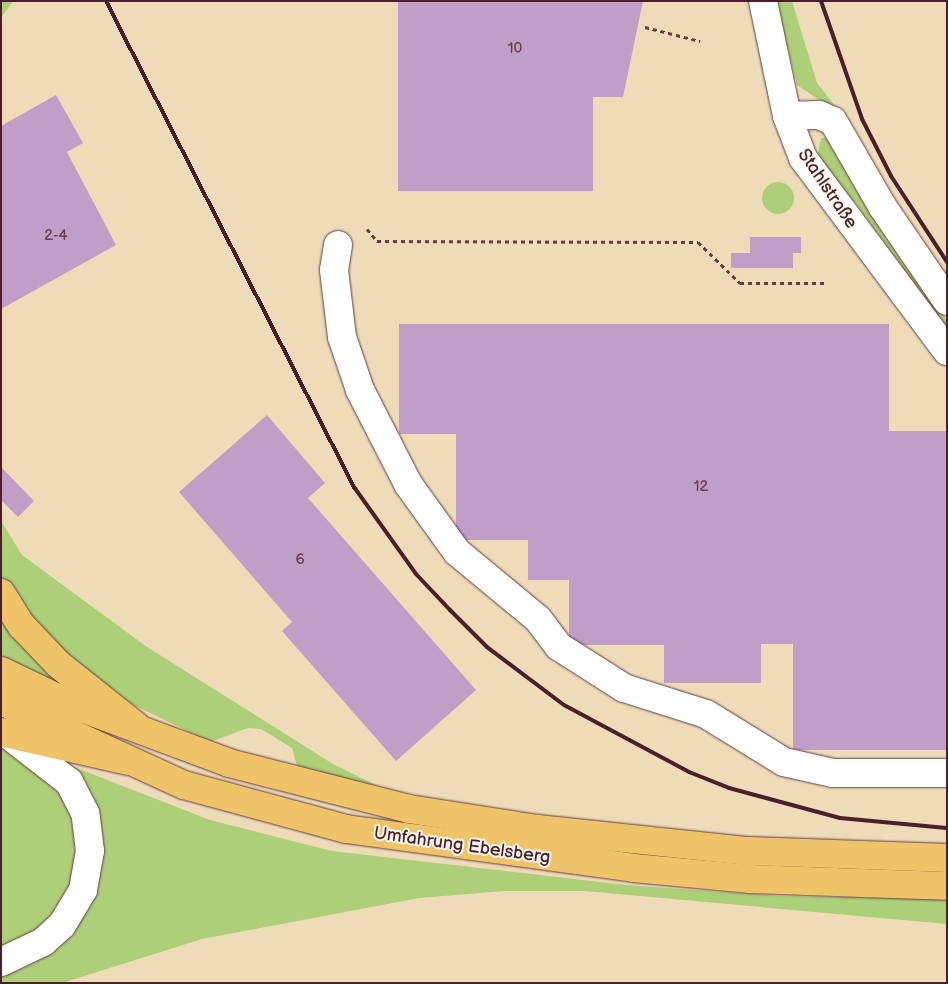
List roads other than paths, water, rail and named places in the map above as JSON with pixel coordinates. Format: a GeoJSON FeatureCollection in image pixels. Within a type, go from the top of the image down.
{"type":"FeatureCollection","features":[{"type":"Feature","properties":{"kind":"main road"},"geometry":{"type":"LineString","coordinates":[[1,593],[22,626],[58,664],[136,726]]}},
{"type":"Feature","properties":{"kind":"main road","name":"Umfahrung Ebelsberg"},"geometry":{"type":"LineString","coordinates":[[1,671],[68,703],[270,776],[477,821],[748,851],[947,858]]}},
{"type":"Feature","properties":{"kind":"main road","name":"Umfahrung Ebelsberg"},"geometry":{"type":"LineString","coordinates":[[1,701],[184,785],[258,809],[407,840],[731,877],[947,886]]}},
{"type":"Feature","properties":{"kind":"main road"},"geometry":{"type":"LineString","coordinates":[[6,734],[129,761]]}},
{"type":"Feature","properties":{"kind":"street","name":"Stahlstraße"},"geometry":{"type":"LineString","coordinates":[[763,1],[787,116],[803,158],[947,351]]}},
{"type":"Feature","properties":{"kind":"street"},"geometry":{"type":"LineString","coordinates":[[787,116],[819,115],[833,121],[882,206],[947,301]]}},
{"type":"Feature","properties":{"kind":"street"},"geometry":{"type":"LineString","coordinates":[[338,245],[335,285],[342,338],[360,390],[408,484],[457,552],[522,605],[558,646],[624,688],[706,714],[784,762],[832,773],[947,773]]}},
{"type":"Feature","properties":{"kind":"street"},"geometry":{"type":"LineString","coordinates":[[1,962],[43,942],[62,926],[83,890],[90,851],[85,813],[69,782],[6,734]]}},
{"type":"Feature","properties":{"kind":"railway"},"geometry":{"type":"LineString","coordinates":[[106,1],[354,487],[416,574],[487,647],[564,705],[689,772],[729,788],[840,818],[947,828]]}},
{"type":"Feature","properties":{"kind":"railway"},"geometry":{"type":"LineString","coordinates":[[821,1],[862,119],[891,176],[947,262]]}}]}
